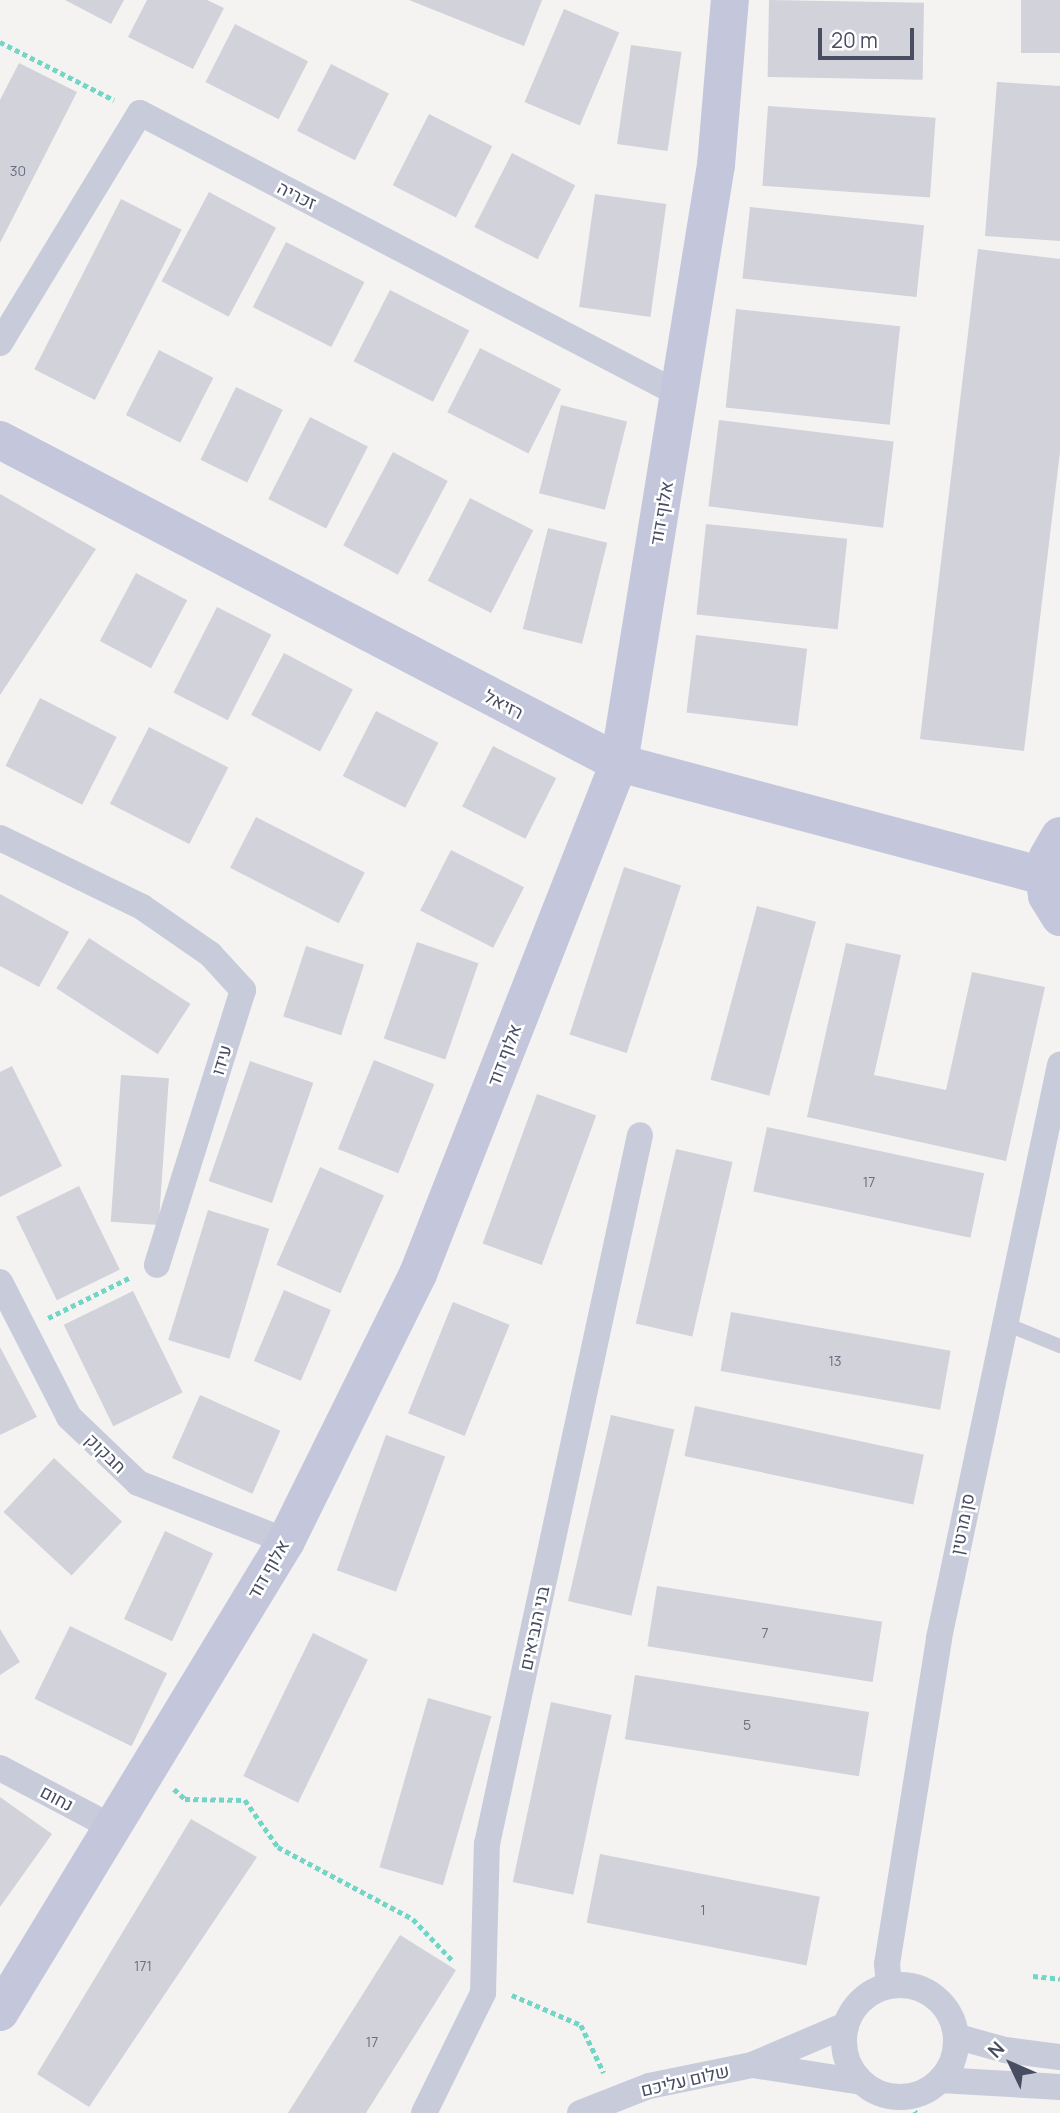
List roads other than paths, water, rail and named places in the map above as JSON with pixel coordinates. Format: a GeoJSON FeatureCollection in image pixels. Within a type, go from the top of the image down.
{"type":"FeatureCollection","features":[{"type":"Feature","properties":{"kind":"street","name":"אלוף דוד"},"geometry":{"type":"LineString","coordinates":[[0,2012],[286,1541],[418,1274],[619,763],[681,395],[716,165],[722,3]]}},
{"type":"Feature","properties":{"kind":"street","name":"זכריה"},"geometry":{"type":"LineString","coordinates":[[2,336],[140,113],[681,395]]}},
{"type":"Feature","properties":{"kind":"street","name":"רזיאל"},"geometry":{"type":"LineString","coordinates":[[0,440],[619,763],[1044,876]]}},
{"type":"Feature","properties":{"kind":"street"},"geometry":{"type":"LineString","coordinates":[[1060,836],[1048,857],[1044,876],[1047,895],[1060,917]]}},
{"type":"Feature","properties":{"kind":"street","name":"עידו"},"geometry":{"type":"LineString","coordinates":[[0,838],[142,907],[210,954],[243,990],[157,1265]]}},
{"type":"Feature","properties":{"kind":"street","name":"סן מרטין"},"geometry":{"type":"LineString","coordinates":[[889,1986],[887,1964],[939,1638],[1060,1065]]}},
{"type":"Feature","properties":{"kind":"street","name":"בני הנביאים"},"geometry":{"type":"LineString","coordinates":[[424,2113],[483,1993],[487,1844],[640,1135]]}},
{"type":"Feature","properties":{"kind":"street","name":"חבקוק"},"geometry":{"type":"LineString","coordinates":[[0,1282],[69,1418],[138,1483],[286,1541]]}},
{"type":"Feature","properties":{"kind":"street","name":"נחום"},"geometry":{"type":"LineString","coordinates":[[0,1768],[114,1828]]}},
{"type":"Feature","properties":{"kind":"street"},"geometry":{"type":"LineString","coordinates":[[889,1986],[920,1988],[936,1997],[948,2011],[958,2037],[951,2064],[940,2080],[912,2105],[862,2082],[848,2062],[846,2025],[867,1995],[889,1986]]}},
{"type":"Feature","properties":{"kind":"street","name":"שלום עליכם"},"geometry":{"type":"LineString","coordinates":[[580,2113],[649,2086],[752,2065],[846,2025]]}},
{"type":"Feature","properties":{"kind":"street"},"geometry":{"type":"LineString","coordinates":[[958,2037],[1005,2050],[1060,2057]]}},
{"type":"Feature","properties":{"kind":"street","name":"שלום עליכם"},"geometry":{"type":"LineString","coordinates":[[752,2065],[862,2082]]}},
{"type":"Feature","properties":{"kind":"street"},"geometry":{"type":"LineString","coordinates":[[940,2080],[1060,2087]]}},
{"type":"Feature","properties":{"kind":"lane"},"geometry":{"type":"LineString","coordinates":[[1006,1324],[1060,1346]]}}]}
